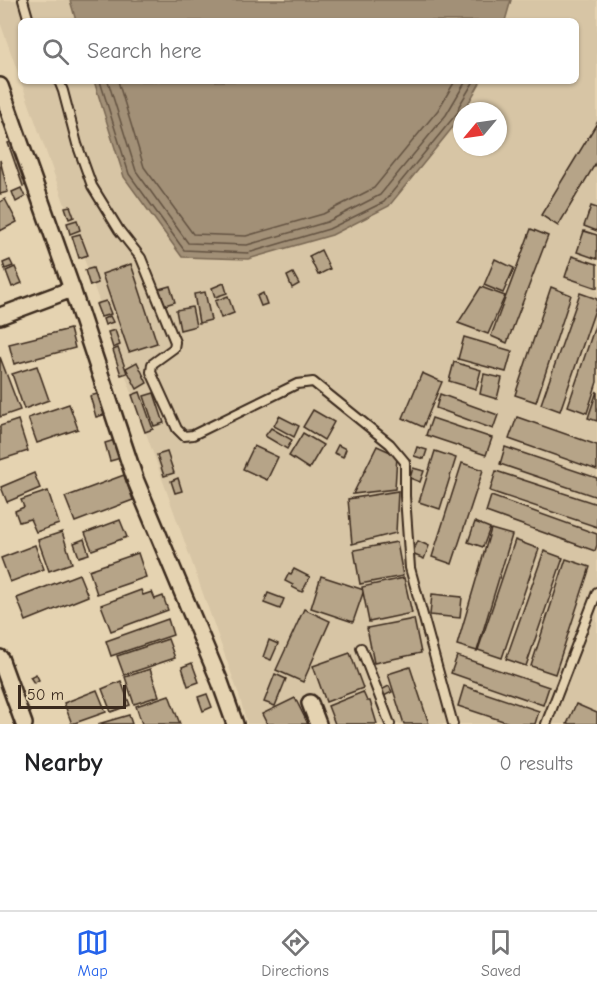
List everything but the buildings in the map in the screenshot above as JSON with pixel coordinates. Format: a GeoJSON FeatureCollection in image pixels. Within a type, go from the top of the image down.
{"type":"FeatureCollection","features":[{"type":"Feature","properties":{"kind":"street"},"geometry":{"type":"LineString","coordinates":[[1,92],[72,289],[135,479],[220,682],[235,724]]}},
{"type":"Feature","properties":{"kind":"street"},"geometry":{"type":"LineString","coordinates":[[0,316],[72,289]]}},
{"type":"Feature","properties":{"kind":"street"},"geometry":{"type":"LineString","coordinates":[[0,658],[24,724]]}},
{"type":"Feature","properties":{"kind":"street"},"geometry":{"type":"LineString","coordinates":[[310,703],[318,724]]}},
{"type":"Feature","properties":{"kind":"lane"},"geometry":{"type":"LineString","coordinates":[[23,0],[28,18]]}},
{"type":"Feature","properties":{"kind":"lane"},"geometry":{"type":"LineString","coordinates":[[60,84],[77,144],[92,186],[119,230],[141,258],[175,342],[174,348],[152,364],[151,372],[177,429],[184,435],[193,435],[297,384],[313,382],[390,444],[405,462],[410,568],[453,724]]}},
{"type":"Feature","properties":{"kind":"lane"},"geometry":{"type":"LineString","coordinates":[[546,724],[597,592]]}},
{"type":"Feature","properties":{"kind":"lane"},"geometry":{"type":"LineString","coordinates":[[361,648],[390,724]]}},
{"type":"Feature","properties":{"kind":"shaded area"},"geometry":{"type":"Polygon","coordinates":[[[0,0],[597,0],[597,724],[247,724],[239,695],[22,84],[579,84],[579,18],[18,18],[18,73],[0,22],[0,0]]]}},
{"type":"Feature","properties":{"kind":"water"},"geometry":{"type":"Polygon","coordinates":[[[70,0],[511,0],[506,18],[75,18],[70,0]]]}},
{"type":"Feature","properties":{"kind":"water"},"geometry":{"type":"Polygon","coordinates":[[[95,84],[479,84],[469,102],[453,102],[453,127],[389,206],[332,235],[248,259],[182,257],[124,177],[95,84]]]}}]}
